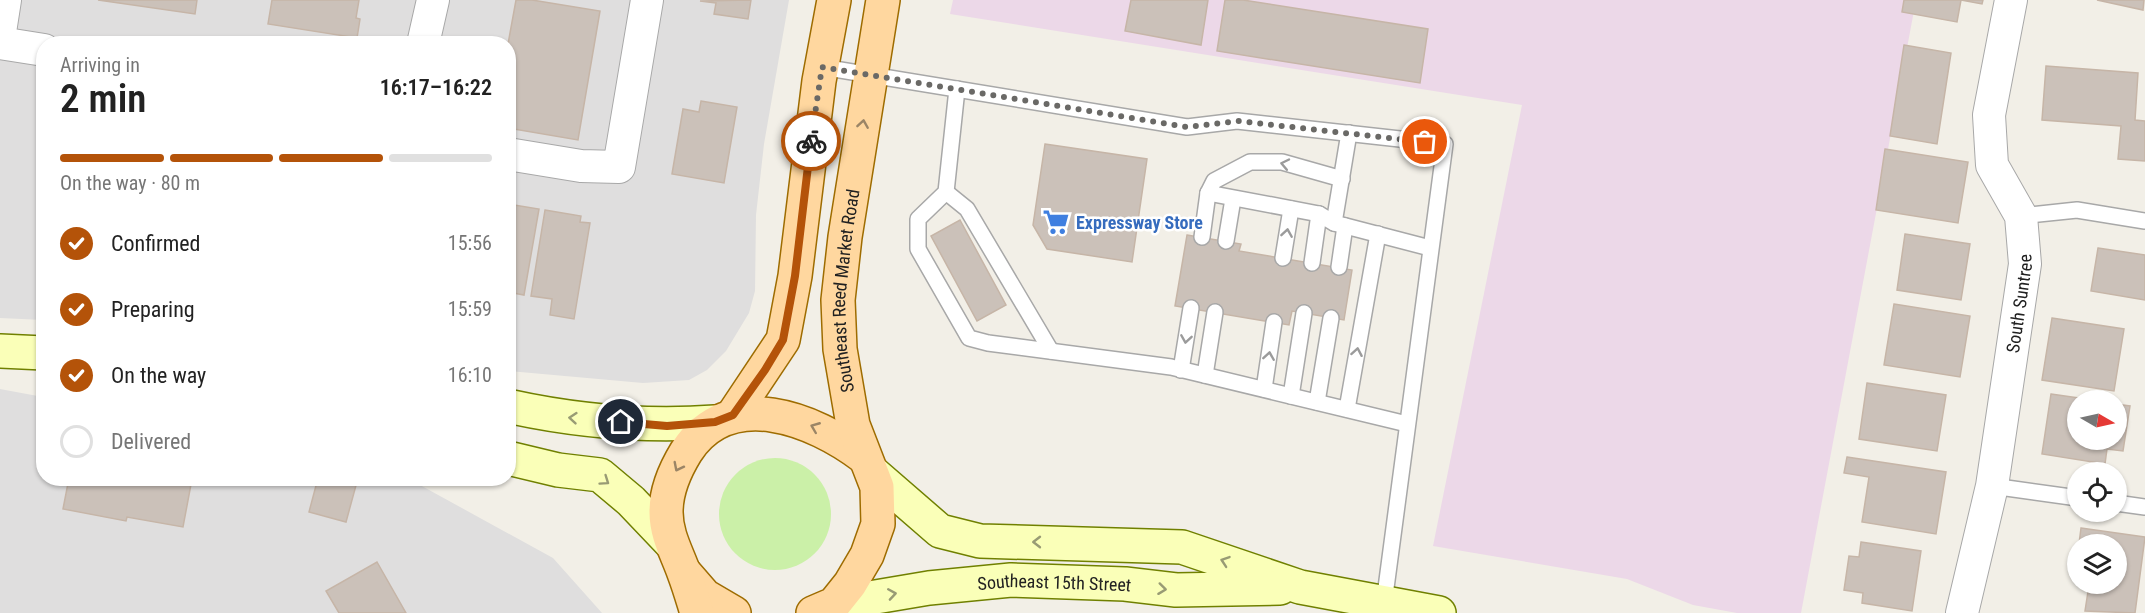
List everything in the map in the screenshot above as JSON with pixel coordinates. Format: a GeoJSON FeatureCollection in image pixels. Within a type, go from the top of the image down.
{"type":"FeatureCollection","features":[{"type":"Feature","properties":{"kind":"main road"},"geometry":{"type":"LineString","coordinates":[[697,613],[677,557],[666,511],[674,471],[691,444],[724,419],[783,340],[795,276],[822,67],[834,0]]}},
{"type":"Feature","properties":{"kind":"main road","name":"Southeast Reed Market Road"},"geometry":{"type":"LineString","coordinates":[[824,608],[850,584],[867,555],[878,524],[877,488],[853,425],[840,349],[838,300],[845,237],[883,0]]}},
{"type":"Feature","properties":{"kind":"main road"},"geometry":{"type":"LineString","coordinates":[[0,351],[36,353]]}},
{"type":"Feature","properties":{"kind":"main road","name":"Southeast 15th Street"},"geometry":{"type":"LineString","coordinates":[[516,408],[553,416],[667,426],[724,419],[788,418],[813,425],[838,438],[940,531],[980,541],[1182,547],[1300,587],[1438,613]]}},
{"type":"Feature","properties":{"kind":"main road"},"geometry":{"type":"LineString","coordinates":[[516,460],[558,470],[600,475],[632,501],[705,596],[734,613]]}},
{"type":"Feature","properties":{"kind":"main road","name":"Southeast 15th Street"},"geometry":{"type":"LineString","coordinates":[[824,608],[929,588],[1011,580],[1125,584],[1176,591],[1300,587]]}},
{"type":"Feature","properties":{"kind":"street"},"geometry":{"type":"LineString","coordinates":[[0,32],[5,0]]}},
{"type":"Feature","properties":{"kind":"street"},"geometry":{"type":"LineString","coordinates":[[425,36],[433,0]]}},
{"type":"Feature","properties":{"kind":"street"},"geometry":{"type":"LineString","coordinates":[[516,155],[581,166],[620,167],[647,0]]}},
{"type":"Feature","properties":{"kind":"street","name":"South Suntree"},"geometry":{"type":"LineString","coordinates":[[1962,613],[1992,486],[2025,264],[2021,216],[1992,165],[1989,115],[2011,0]]}},
{"type":"Feature","properties":{"kind":"street"},"geometry":{"type":"LineString","coordinates":[[0,44],[36,49]]}},
{"type":"Feature","properties":{"kind":"lane"},"geometry":{"type":"LineString","coordinates":[[822,67],[1187,127],[1238,121],[1445,144],[1383,603]]}},
{"type":"Feature","properties":{"kind":"lane"},"geometry":{"type":"LineString","coordinates":[[957,89],[946,192],[918,219],[918,249],[969,338],[1181,370],[1407,423]]}},
{"type":"Feature","properties":{"kind":"lane"},"geometry":{"type":"LineString","coordinates":[[1339,267],[1342,179],[1349,133]]}},
{"type":"Feature","properties":{"kind":"lane"},"geometry":{"type":"LineString","coordinates":[[1202,237],[1208,193],[1214,181],[1250,162],[1282,162],[1342,179]]}},
{"type":"Feature","properties":{"kind":"lane"},"geometry":{"type":"LineString","coordinates":[[946,192],[967,209],[1051,351]]}},
{"type":"Feature","properties":{"kind":"lane"},"geometry":{"type":"LineString","coordinates":[[1208,193],[1319,214],[1340,225],[1430,248]]}},
{"type":"Feature","properties":{"kind":"lane"},"geometry":{"type":"LineString","coordinates":[[1226,241],[1233,199]]}},
{"type":"Feature","properties":{"kind":"lane"},"geometry":{"type":"LineString","coordinates":[[1283,258],[1291,209]]}},
{"type":"Feature","properties":{"kind":"lane"},"geometry":{"type":"LineString","coordinates":[[2021,216],[2077,210],[2145,221]]}},
{"type":"Feature","properties":{"kind":"lane"},"geometry":{"type":"LineString","coordinates":[[1312,263],[1319,214]]}},
{"type":"Feature","properties":{"kind":"lane"},"geometry":{"type":"LineString","coordinates":[[1347,409],[1378,234]]}},
{"type":"Feature","properties":{"kind":"lane"},"geometry":{"type":"LineString","coordinates":[[1181,370],[1191,308]]}},
{"type":"Feature","properties":{"kind":"lane"},"geometry":{"type":"LineString","coordinates":[[1205,375],[1215,312]]}},
{"type":"Feature","properties":{"kind":"lane"},"geometry":{"type":"LineString","coordinates":[[1291,396],[1304,314]]}},
{"type":"Feature","properties":{"kind":"lane"},"geometry":{"type":"LineString","coordinates":[[1317,402],[1331,318]]}},
{"type":"Feature","properties":{"kind":"lane"},"geometry":{"type":"LineString","coordinates":[[1264,389],[1274,322]]}},
{"type":"Feature","properties":{"kind":"lane"},"geometry":{"type":"LineString","coordinates":[[1992,486],[2067,496]]}},
{"type":"Feature","properties":{"kind":"lane"},"geometry":{"type":"LineString","coordinates":[[2127,505],[2145,507]]}},
{"type":"Feature","properties":{"kind":"shaded area"},"geometry":{"type":"Polygon","coordinates":[[[0,0],[789,0],[764,144],[756,215],[755,291],[749,313],[726,351],[707,370],[689,380],[643,383],[516,372],[516,36],[36,36],[36,320],[0,318],[0,0]]]}},
{"type":"Feature","properties":{"kind":"shaded area"},"geometry":{"type":"Polygon","coordinates":[[[953,0],[1916,0],[1801,613],[1737,613],[1693,605],[1627,579],[1433,546],[1522,105],[950,14],[953,0]]]}},
{"type":"Feature","properties":{"kind":"shaded area"},"geometry":{"type":"Polygon","coordinates":[[[0,389],[36,396],[36,486],[422,486],[553,558],[602,613],[0,613],[0,389]]]}},
{"type":"Feature","properties":{"kind":"green space"},"geometry":{"type":"Polygon","coordinates":[[[775,458],[796,463],[814,475],[826,493],[831,514],[826,535],[814,553],[796,565],[775,570],[754,565],[736,553],[724,535],[719,514],[724,493],[736,475],[754,463],[775,458]]]}},
{"type":"Feature","properties":{"kind":"building"},"geometry":{"type":"Polygon","coordinates":[[[98,0],[197,0],[195,14],[98,0]]]}},
{"type":"Feature","properties":{"kind":"building"},"geometry":{"type":"Polygon","coordinates":[[[272,0],[359,0],[356,18],[360,19],[357,36],[268,24],[272,0]]]}},
{"type":"Feature","properties":{"kind":"building"},"geometry":{"type":"Polygon","coordinates":[[[516,0],[532,0],[600,11],[578,140],[516,129],[516,36],[509,36],[516,0]]]}},
{"type":"Feature","properties":{"kind":"building"},"geometry":{"type":"Polygon","coordinates":[[[751,0],[748,19],[714,14],[716,3],[700,1],[751,0]]]}},
{"type":"Feature","properties":{"kind":"building"},"geometry":{"type":"Polygon","coordinates":[[[1131,0],[1208,0],[1201,45],[1125,31],[1131,0]]]}},
{"type":"Feature","properties":{"kind":"building"},"geometry":{"type":"Polygon","coordinates":[[[1225,0],[1243,0],[1428,29],[1420,83],[1217,51],[1225,0]]]}},
{"type":"Feature","properties":{"kind":"building"},"geometry":{"type":"Polygon","coordinates":[[[1904,0],[1961,0],[1957,22],[1902,12],[1904,0]]]}},
{"type":"Feature","properties":{"kind":"building"},"geometry":{"type":"Polygon","coordinates":[[[1961,0],[1983,0],[1982,4],[1961,0]]]}},
{"type":"Feature","properties":{"kind":"building"},"geometry":{"type":"Polygon","coordinates":[[[2097,0],[2144,0],[2143,10],[2097,0]]]}},
{"type":"Feature","properties":{"kind":"building"},"geometry":{"type":"Polygon","coordinates":[[[1904,45],[1951,53],[1937,144],[1890,136],[1904,45]]]}},
{"type":"Feature","properties":{"kind":"building"},"geometry":{"type":"Polygon","coordinates":[[[2046,66],[2138,73],[2135,120],[2145,121],[2145,161],[2118,159],[2121,126],[2042,120],[2046,66]]]}},
{"type":"Feature","properties":{"kind":"building"},"geometry":{"type":"Polygon","coordinates":[[[701,101],[737,107],[724,183],[672,174],[683,109],[699,112],[701,101]]]}},
{"type":"Feature","properties":{"kind":"building"},"geometry":{"type":"Polygon","coordinates":[[[1045,144],[1147,159],[1132,262],[1047,249],[1033,225],[1045,144]]]}},
{"type":"Feature","properties":{"kind":"building"},"geometry":{"type":"Polygon","coordinates":[[[1885,149],[1968,162],[1958,223],[1876,210],[1885,149]]]}},
{"type":"Feature","properties":{"kind":"building"},"geometry":{"type":"Polygon","coordinates":[[[516,205],[539,209],[524,295],[516,294],[516,205]]]}},
{"type":"Feature","properties":{"kind":"building"},"geometry":{"type":"Polygon","coordinates":[[[545,210],[581,216],[580,222],[590,223],[574,319],[550,315],[552,299],[531,296],[545,210]]]}},
{"type":"Feature","properties":{"kind":"building"},"geometry":{"type":"Polygon","coordinates":[[[960,220],[1006,305],[977,321],[931,236],[960,220]]]}},
{"type":"Feature","properties":{"kind":"building"},"geometry":{"type":"Polygon","coordinates":[[[1905,234],[1970,244],[1961,300],[1897,290],[1905,234]]]}},
{"type":"Feature","properties":{"kind":"building"},"geometry":{"type":"Polygon","coordinates":[[[1187,235],[1241,244],[1239,251],[1352,270],[1344,320],[1292,311],[1289,325],[1175,306],[1187,235]]]}},
{"type":"Feature","properties":{"kind":"building"},"geometry":{"type":"Polygon","coordinates":[[[2098,248],[2145,255],[2145,300],[2091,291],[2098,248]]]}},
{"type":"Feature","properties":{"kind":"building"},"geometry":{"type":"Polygon","coordinates":[[[1894,304],[1970,316],[1960,377],[1884,365],[1894,304]]]}},
{"type":"Feature","properties":{"kind":"building"},"geometry":{"type":"Polygon","coordinates":[[[2052,318],[2124,329],[2114,390],[2042,380],[2052,318]]]}},
{"type":"Feature","properties":{"kind":"building"},"geometry":{"type":"Polygon","coordinates":[[[1867,383],[1946,395],[1937,451],[1859,439],[1867,383]]]}},
{"type":"Feature","properties":{"kind":"building"},"geometry":{"type":"Polygon","coordinates":[[[2051,394],[2067,396],[2067,450],[2107,450],[2105,462],[2042,454],[2051,394]]]}},
{"type":"Feature","properties":{"kind":"building"},"geometry":{"type":"Polygon","coordinates":[[[2127,406],[2130,406],[2127,425],[2127,406]]]}},
{"type":"Feature","properties":{"kind":"building"},"geometry":{"type":"Polygon","coordinates":[[[1847,457],[1946,472],[1936,534],[1862,522],[1869,477],[1844,473],[1847,457]]]}},
{"type":"Feature","properties":{"kind":"building"},"geometry":{"type":"Polygon","coordinates":[[[67,486],[191,486],[183,527],[127,517],[126,521],[63,509],[67,486]]]}},
{"type":"Feature","properties":{"kind":"building"},"geometry":{"type":"Polygon","coordinates":[[[316,486],[356,486],[346,522],[309,512],[316,486]]]}},
{"type":"Feature","properties":{"kind":"building"},"geometry":{"type":"Polygon","coordinates":[[[2081,528],[2124,534],[2080,534],[2081,528]]]}},
{"type":"Feature","properties":{"kind":"building"},"geometry":{"type":"Polygon","coordinates":[[[2127,534],[2145,537],[2135,613],[2085,611],[2088,594],[2127,594],[2127,534]]]}},
{"type":"Feature","properties":{"kind":"building"},"geometry":{"type":"Polygon","coordinates":[[[1861,542],[1921,551],[1912,611],[1862,603],[1863,593],[1844,590],[1849,556],[1859,557],[1861,542]]]}},
{"type":"Feature","properties":{"kind":"building"},"geometry":{"type":"Polygon","coordinates":[[[377,562],[406,613],[339,613],[326,591],[377,562]]]}},
{"type":"Feature","properties":{"kind":"way so far"},"geometry":{"type":"LineString","coordinates":[[811,141],[822,67],[1187,127],[1238,121],[1425,142]]}},
{"type":"Feature","properties":{"kind":"place","name":"Expressway Store"},"geometry":{"type":"Point","coordinates":[1056,222]}},
{"type":"Feature","properties":{"kind":"route"},"geometry":{"type":"LineString","coordinates":[[621,422],[667,426],[715,422],[733,415],[765,370],[783,340],[795,276],[811,141]]}}]}
